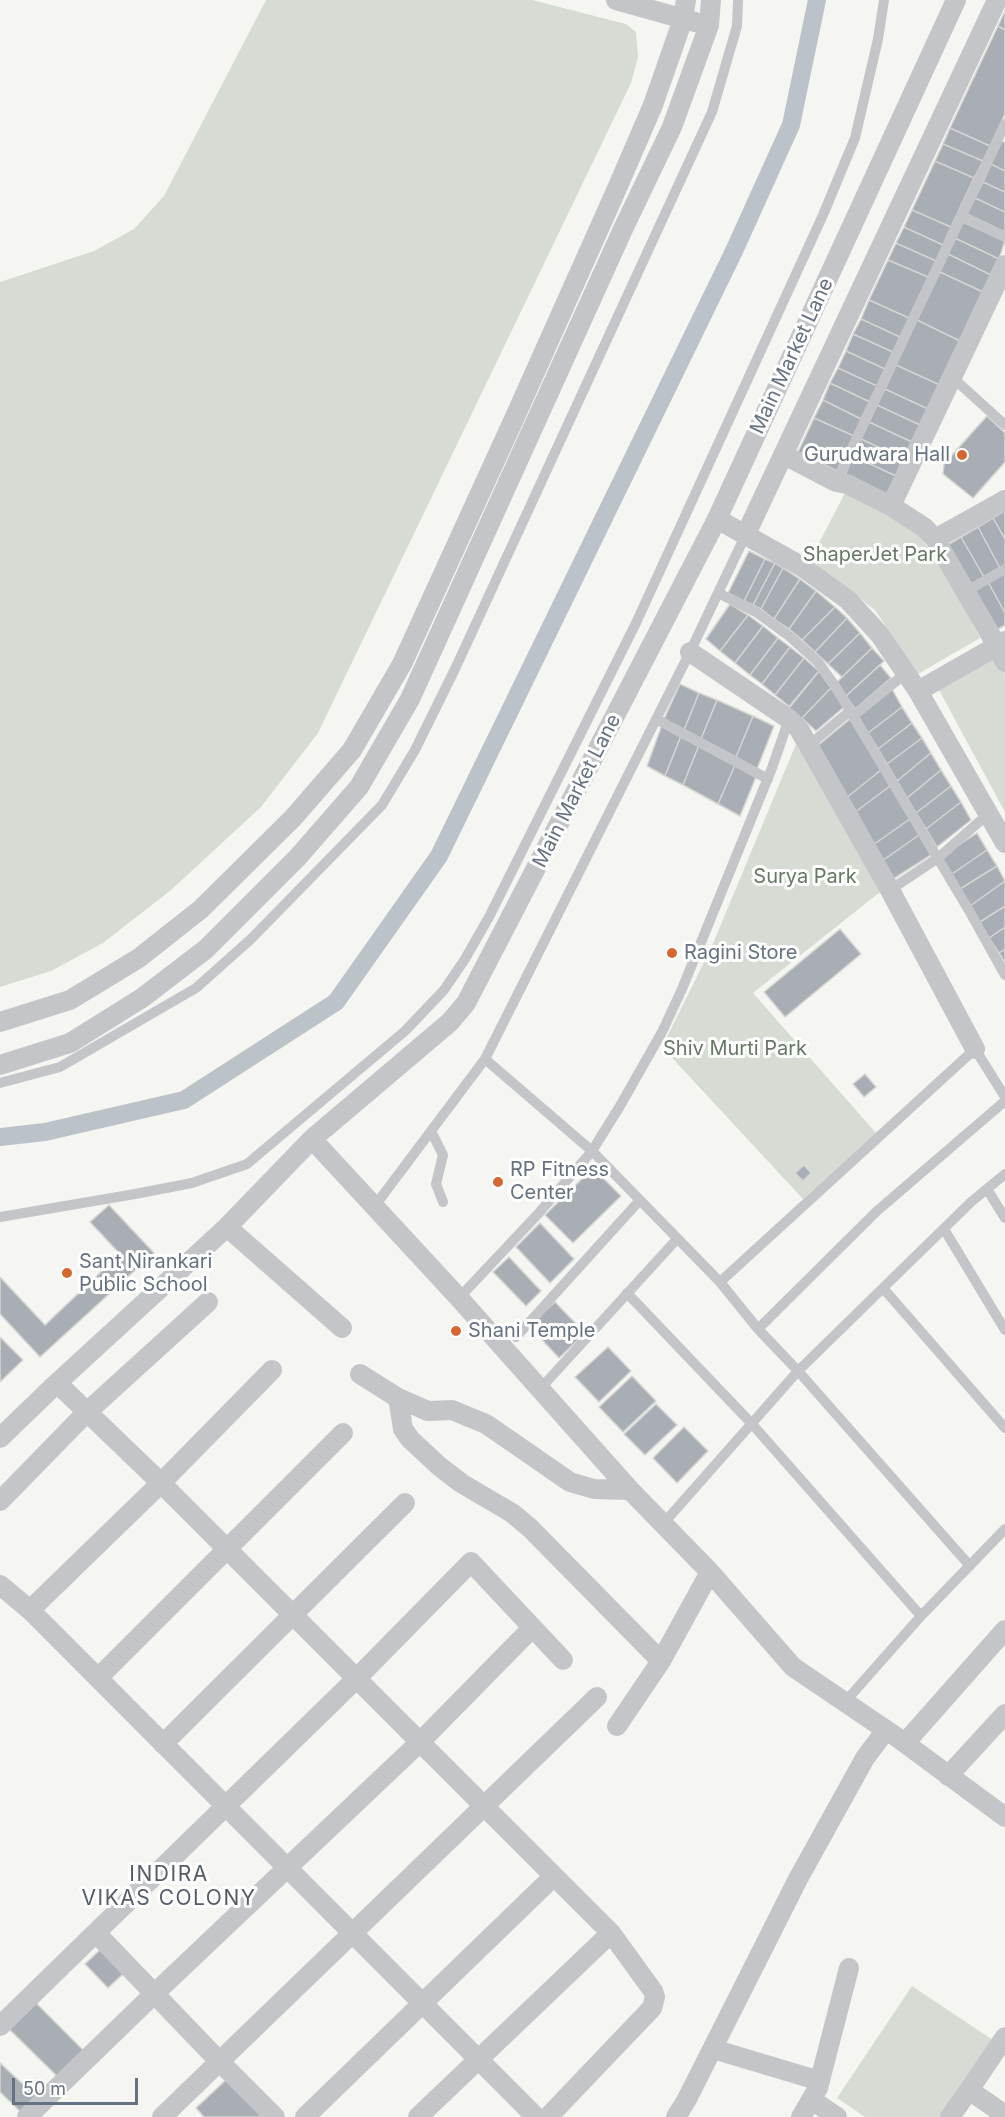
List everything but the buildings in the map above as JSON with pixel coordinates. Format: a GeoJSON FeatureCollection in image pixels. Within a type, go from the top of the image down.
{"type":"FeatureCollection","features":[{"type":"Feature","properties":{"kind":"street"},"geometry":{"type":"LineString","coordinates":[[616,0],[684,9],[709,25]]}},
{"type":"Feature","properties":{"kind":"street"},"geometry":{"type":"LineString","coordinates":[[0,1065],[70,1042],[142,998],[206,949],[298,856],[359,787],[410,699],[624,227],[672,127],[709,25],[711,0]]}},
{"type":"Feature","properties":{"kind":"street","name":"Main Market Lane"},"geometry":{"type":"LineString","coordinates":[[0,1438],[227,1227],[312,1139],[450,1022],[466,1003],[717,519],[956,0]]}},
{"type":"Feature","properties":{"kind":"street"},"geometry":{"type":"LineString","coordinates":[[746,534],[997,0]]}},
{"type":"Feature","properties":{"kind":"street"},"geometry":{"type":"LineString","coordinates":[[0,1022],[70,1000],[139,958],[192,916],[292,818],[352,750],[402,664],[514,419],[653,105],[684,9]]}},
{"type":"Feature","properties":{"kind":"street"},"geometry":{"type":"LineString","coordinates":[[891,506],[1005,265]]}},
{"type":"Feature","properties":{"kind":"street"},"geometry":{"type":"LineString","coordinates":[[784,455],[918,519],[936,539],[1002,650],[960,664],[918,691]]}},
{"type":"Feature","properties":{"kind":"street"},"geometry":{"type":"LineString","coordinates":[[936,539],[1005,500]]}},
{"type":"Feature","properties":{"kind":"street"},"geometry":{"type":"LineString","coordinates":[[717,519],[801,566],[848,600],[880,635],[918,691],[1005,843]]}},
{"type":"Feature","properties":{"kind":"street"},"geometry":{"type":"LineString","coordinates":[[690,652],[789,719],[799,729],[890,890],[975,1049]]}},
{"type":"Feature","properties":{"kind":"street"},"geometry":{"type":"LineString","coordinates":[[312,1139],[459,1298],[630,1490],[710,1572],[793,1667],[905,1743],[1005,1817]]}},
{"type":"Feature","properties":{"kind":"street"},"geometry":{"type":"LineString","coordinates":[[227,1227],[342,1328]]}},
{"type":"Feature","properties":{"kind":"street"},"geometry":{"type":"LineString","coordinates":[[0,1501],[87,1412],[208,1302]]}},
{"type":"Feature","properties":{"kind":"street"},"geometry":{"type":"LineString","coordinates":[[30,1610],[161,1483],[272,1370]]}},
{"type":"Feature","properties":{"kind":"street"},"geometry":{"type":"LineString","coordinates":[[360,1374],[398,1398],[428,1411],[452,1410],[486,1424],[570,1482],[594,1489],[630,1490]]}},
{"type":"Feature","properties":{"kind":"street"},"geometry":{"type":"LineString","coordinates":[[0,1585],[30,1610],[477,2058],[547,2116],[654,2004],[653,1991],[611,1933],[161,1483],[57,1383]]}},
{"type":"Feature","properties":{"kind":"street"},"geometry":{"type":"LineString","coordinates":[[398,1398],[403,1429],[410,1438],[439,1466],[461,1483],[512,1513],[530,1528],[661,1661]]}},
{"type":"Feature","properties":{"kind":"street"},"geometry":{"type":"LineString","coordinates":[[98,1678],[343,1433]]}},
{"type":"Feature","properties":{"kind":"street"},"geometry":{"type":"LineString","coordinates":[[163,1744],[405,1503]]}},
{"type":"Feature","properties":{"kind":"street"},"geometry":{"type":"LineString","coordinates":[[0,2026],[356,1678],[471,1562],[563,1660]]}},
{"type":"Feature","properties":{"kind":"street"},"geometry":{"type":"LineString","coordinates":[[617,1726],[661,1661],[710,1572]]}},
{"type":"Feature","properties":{"kind":"street"},"geometry":{"type":"LineString","coordinates":[[27,2117],[420,1742],[532,1628]]}},
{"type":"Feature","properties":{"kind":"street"},"geometry":{"type":"LineString","coordinates":[[905,1743],[1005,1630]]}},
{"type":"Feature","properties":{"kind":"street"},"geometry":{"type":"LineString","coordinates":[[162,2117],[597,1697]]}},
{"type":"Feature","properties":{"kind":"street"},"geometry":{"type":"LineString","coordinates":[[948,1776],[1005,1714]]}},
{"type":"Feature","properties":{"kind":"street"},"geometry":{"type":"LineString","coordinates":[[676,2117],[713,2049],[798,1879],[865,1758],[886,1730]]}},
{"type":"Feature","properties":{"kind":"street"},"geometry":{"type":"LineString","coordinates":[[305,2117],[554,1876]]}},
{"type":"Feature","properties":{"kind":"street"},"geometry":{"type":"LineString","coordinates":[[96,1932],[275,2117]]}},
{"type":"Feature","properties":{"kind":"street"},"geometry":{"type":"LineString","coordinates":[[418,2117],[477,2058],[611,1933]]}},
{"type":"Feature","properties":{"kind":"street"},"geometry":{"type":"LineString","coordinates":[[801,2117],[820,2081],[849,1968]]}},
{"type":"Feature","properties":{"kind":"street"},"geometry":{"type":"LineString","coordinates":[[950,2117],[1005,2037]]}},
{"type":"Feature","properties":{"kind":"street"},"geometry":{"type":"LineString","coordinates":[[713,2049],[820,2081]]}},
{"type":"Feature","properties":{"kind":"street"},"geometry":{"type":"LineString","coordinates":[[969,2090],[1005,2115]]}},
{"type":"Feature","properties":{"kind":"street"},"geometry":{"type":"LineString","coordinates":[[812,2100],[837,2117]]}},
{"type":"Feature","properties":{"kind":"lane"},"geometry":{"type":"LineString","coordinates":[[0,1083],[60,1067],[196,988],[251,939],[382,805],[415,750],[455,669],[712,112],[737,26],[738,0]]}},
{"type":"Feature","properties":{"kind":"lane"},"geometry":{"type":"LineString","coordinates":[[0,1217],[192,1183],[247,1164],[398,1038],[444,990],[489,917],[636,623],[823,215],[855,138],[878,39],[884,0]]}},
{"type":"Feature","properties":{"kind":"lane"},"geometry":{"type":"LineString","coordinates":[[837,482],[1005,124]]}},
{"type":"Feature","properties":{"kind":"lane"},"geometry":{"type":"LineString","coordinates":[[961,216],[1005,237]]}},
{"type":"Feature","properties":{"kind":"lane"},"geometry":{"type":"LineString","coordinates":[[952,376],[1005,425]]}},
{"type":"Feature","properties":{"kind":"lane"},"geometry":{"type":"LineString","coordinates":[[374,1207],[485,1059],[690,652],[746,534]]}},
{"type":"Feature","properties":{"kind":"lane"},"geometry":{"type":"LineString","coordinates":[[966,592],[1005,569]]}},
{"type":"Feature","properties":{"kind":"lane"},"geometry":{"type":"LineString","coordinates":[[718,593],[756,612],[789,636],[818,662],[852,714],[1005,975]]}},
{"type":"Feature","properties":{"kind":"lane"},"geometry":{"type":"LineString","coordinates":[[808,746],[906,673]]}},
{"type":"Feature","properties":{"kind":"lane"},"geometry":{"type":"LineString","coordinates":[[656,719],[768,779]]}},
{"type":"Feature","properties":{"kind":"lane"},"geometry":{"type":"LineString","coordinates":[[459,1298],[538,1214],[592,1151],[662,1032],[682,989],[768,779],[789,719]]}},
{"type":"Feature","properties":{"kind":"lane"},"geometry":{"type":"LineString","coordinates":[[890,890],[938,858],[988,814]]}},
{"type":"Feature","properties":{"kind":"lane"},"geometry":{"type":"LineString","coordinates":[[720,1282],[975,1049],[1005,1099],[877,1211],[758,1329]]}},
{"type":"Feature","properties":{"kind":"lane"},"geometry":{"type":"LineString","coordinates":[[485,1059],[592,1151],[720,1282],[758,1329],[798,1371],[970,1566]]}},
{"type":"Feature","properties":{"kind":"lane"},"geometry":{"type":"LineString","coordinates":[[431,1131],[442,1155],[436,1184],[443,1202]]}},
{"type":"Feature","properties":{"kind":"lane"},"geometry":{"type":"LineString","coordinates":[[663,1524],[798,1371],[944,1229],[1005,1174]]}},
{"type":"Feature","properties":{"kind":"lane"},"geometry":{"type":"LineString","coordinates":[[987,1189],[1005,1218]]}},
{"type":"Feature","properties":{"kind":"lane"},"geometry":{"type":"LineString","coordinates":[[516,1337],[640,1200]]}},
{"type":"Feature","properties":{"kind":"lane"},"geometry":{"type":"LineString","coordinates":[[944,1229],[1005,1330]]}},
{"type":"Feature","properties":{"kind":"lane"},"geometry":{"type":"LineString","coordinates":[[540,1389],[677,1239]]}},
{"type":"Feature","properties":{"kind":"lane"},"geometry":{"type":"LineString","coordinates":[[883,1288],[1005,1428]]}},
{"type":"Feature","properties":{"kind":"lane"},"geometry":{"type":"LineString","coordinates":[[627,1293],[752,1424],[921,1616]]}},
{"type":"Feature","properties":{"kind":"lane"},"geometry":{"type":"LineString","coordinates":[[844,1703],[921,1616],[1005,1529]]}},
{"type":"Feature","properties":{"kind":"green space"},"geometry":{"type":"Polygon","coordinates":[[[266,0],[532,0],[626,24],[636,32],[638,57],[631,83],[318,733],[261,807],[171,890],[103,943],[51,971],[0,987],[0,282],[94,251],[134,229],[164,196],[266,0]]]}},
{"type":"Feature","properties":{"kind":"green space","name":"ShaperJet Park"},"geometry":{"type":"Polygon","coordinates":[[[846,491],[914,528],[946,573],[980,638],[918,674],[875,610],[842,585],[808,564],[846,491]]]}},
{"type":"Feature","properties":{"kind":"green space"},"geometry":{"type":"Polygon","coordinates":[[[996,655],[1005,673],[1005,812],[939,690],[996,655]]]}},
{"type":"Feature","properties":{"kind":"green space"},"geometry":{"type":"Polygon","coordinates":[[[796,744],[880,892],[753,993],[876,1133],[803,1199],[662,1047],[712,946],[796,744]]]}},
{"type":"Feature","properties":{"kind":"green space"},"geometry":{"type":"Polygon","coordinates":[[[912,1986],[993,2040],[942,2117],[865,2117],[837,2098],[912,1986]]]}},
{"type":"Feature","properties":{"kind":"waterway"},"geometry":{"type":"LineString","coordinates":[[0,1137],[45,1132],[184,1100],[336,1002],[439,856],[734,251],[791,125],[817,0]]}},
{"type":"Feature","properties":{"kind":"place","name":"Gurudwara Hall"},"geometry":{"type":"Point","coordinates":[962,455]}},
{"type":"Feature","properties":{"kind":"place","name":"Ragini Store"},"geometry":{"type":"Point","coordinates":[672,953]}},
{"type":"Feature","properties":{"kind":"place","name":"RP Fitness Center"},"geometry":{"type":"Point","coordinates":[498,1182]}},
{"type":"Feature","properties":{"kind":"place","name":"Sant Nirankari Public School"},"geometry":{"type":"Point","coordinates":[67,1273]}},
{"type":"Feature","properties":{"kind":"place","name":"Shani Temple"},"geometry":{"type":"Point","coordinates":[456,1331]}},
{"type":"Feature","properties":{"kind":"district","name":"INDIRA VIKAS COLONY"},"geometry":{"type":"Point","coordinates":[169,1887]}},
{"type":"Feature","properties":{"kind":"park label","name":"Surya Park"},"geometry":{"type":"Point","coordinates":[805,877]}},
{"type":"Feature","properties":{"kind":"park label","name":"Shiv Murti Park"},"geometry":{"type":"Point","coordinates":[735,1049]}}]}
